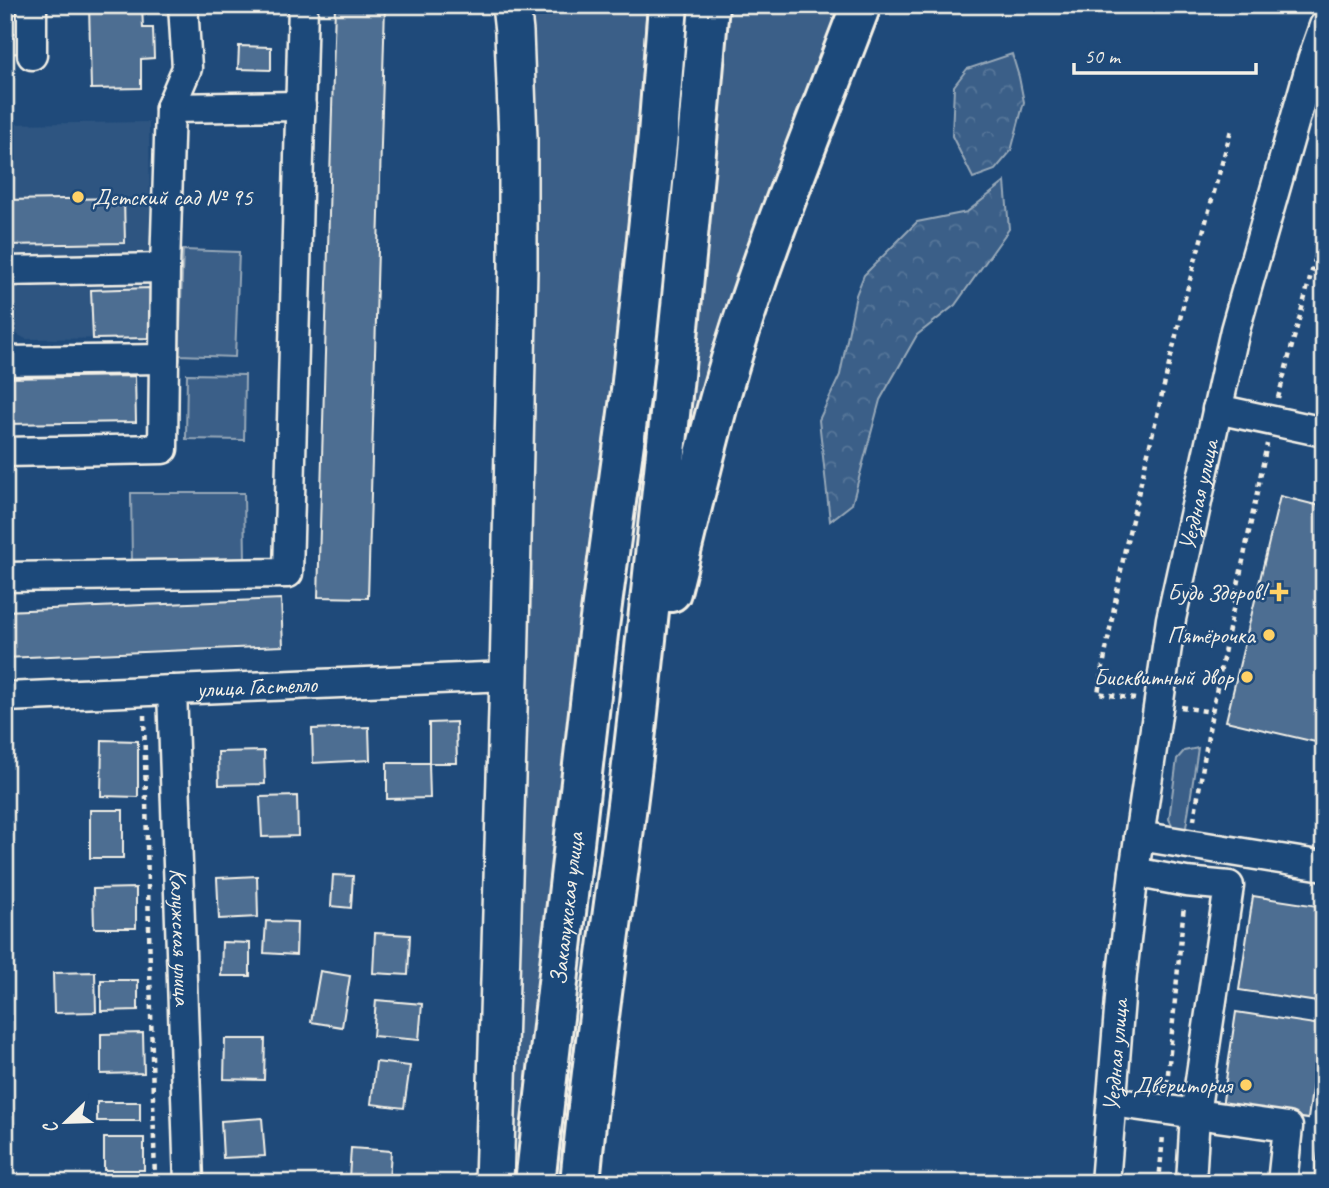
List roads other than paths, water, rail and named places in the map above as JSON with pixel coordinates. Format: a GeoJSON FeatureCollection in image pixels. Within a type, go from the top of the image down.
{"type":"FeatureCollection","features":[{"type":"Feature","properties":{"kind":"highway","name":"Закалужская улица"},"geometry":{"type":"LineString","coordinates":[[535,1183],[598,634],[631,391],[668,5]]}},
{"type":"Feature","properties":{"kind":"highway"},"geometry":{"type":"LineString","coordinates":[[580,1183],[637,723],[672,406],[709,5]]}},
{"type":"Feature","properties":{"kind":"highway"},"geometry":{"type":"LineString","coordinates":[[637,723],[725,379],[775,230],[862,5]]}},
{"type":"Feature","properties":{"kind":"main road"},"geometry":{"type":"LineString","coordinates":[[494,1183],[517,281],[519,139],[511,5]]}},
{"type":"Feature","properties":{"kind":"street"},"geometry":{"type":"LineString","coordinates":[[32,5],[32,55]]}},
{"type":"Feature","properties":{"kind":"street"},"geometry":{"type":"LineString","coordinates":[[5,452],[163,449],[170,108],[187,68],[183,5]]}},
{"type":"Feature","properties":{"kind":"street"},"geometry":{"type":"LineString","coordinates":[[5,577],[288,573],[303,5]]}},
{"type":"Feature","properties":{"kind":"street","name":"Уездная улица"},"geometry":{"type":"LineString","coordinates":[[1105,1183],[1122,974],[1171,619],[1235,331],[1324,26]]}},
{"type":"Feature","properties":{"kind":"street"},"geometry":{"type":"LineString","coordinates":[[170,108],[302,106]]}},
{"type":"Feature","properties":{"kind":"street"},"geometry":{"type":"LineString","coordinates":[[5,271],[165,268]]}},
{"type":"Feature","properties":{"kind":"street"},"geometry":{"type":"LineString","coordinates":[[5,361],[164,359]]}},
{"type":"Feature","properties":{"kind":"street"},"geometry":{"type":"LineString","coordinates":[[1217,409],[1324,432]]}},
{"type":"Feature","properties":{"kind":"street","name":"улица Гастелло"},"geometry":{"type":"LineString","coordinates":[[5,698],[509,676]]}},
{"type":"Feature","properties":{"kind":"street","name":"Калужская улица"},"geometry":{"type":"LineString","coordinates":[[172,690],[189,1183]]}},
{"type":"Feature","properties":{"kind":"street"},"geometry":{"type":"LineString","coordinates":[[1139,836],[1324,866]]}},
{"type":"Feature","properties":{"kind":"street"},"geometry":{"type":"LineString","coordinates":[[1134,872],[1186,882],[1229,886],[1195,1114],[1191,1183]]}},
{"type":"Feature","properties":{"kind":"street"},"geometry":{"type":"LineString","coordinates":[[1112,1102],[1288,1127],[1282,1183]]}},
{"type":"Feature","properties":{"kind":"place","name":"Детский сад № 95"},"geometry":{"type":"Point","coordinates":[78,197]}},
{"type":"Feature","properties":{"kind":"place","name":"Будь Здоров!"},"geometry":{"type":"Point","coordinates":[1279,592]}},
{"type":"Feature","properties":{"kind":"place","name":"Пятёрочка"},"geometry":{"type":"Point","coordinates":[1269,635]}},
{"type":"Feature","properties":{"kind":"place","name":"Бисквитный двор"},"geometry":{"type":"Point","coordinates":[1247,677]}},
{"type":"Feature","properties":{"kind":"place","name":"Дверитория"},"geometry":{"type":"Point","coordinates":[1246,1085]}}]}
